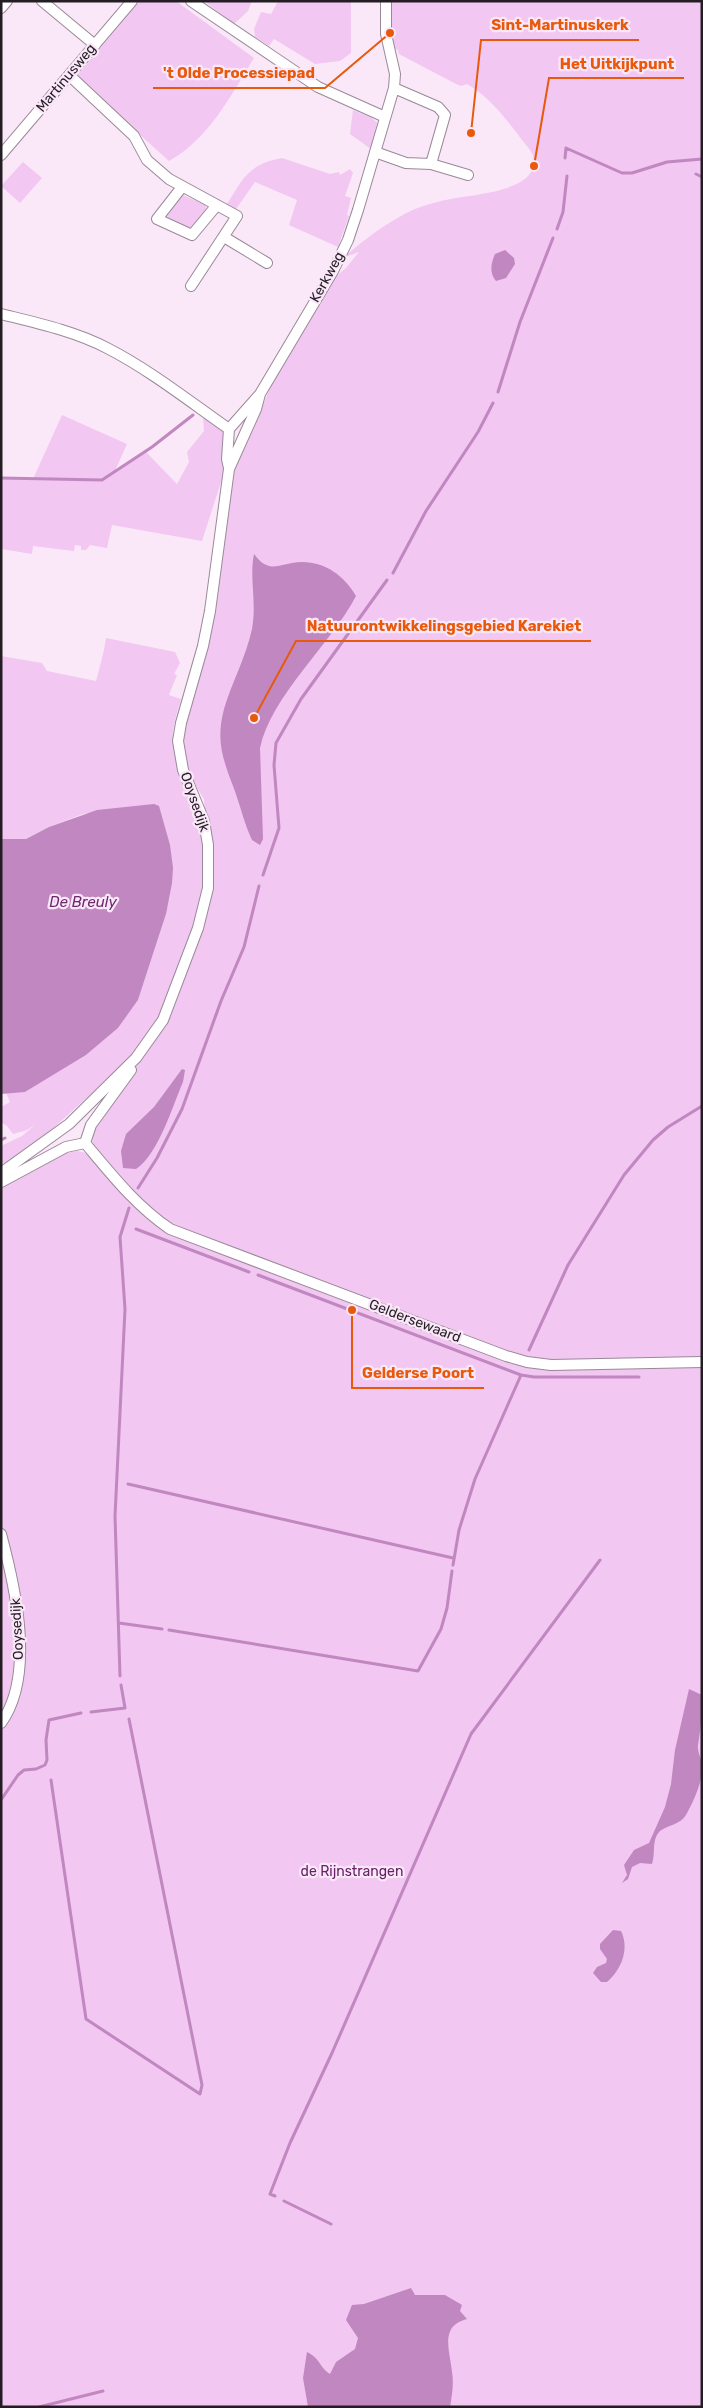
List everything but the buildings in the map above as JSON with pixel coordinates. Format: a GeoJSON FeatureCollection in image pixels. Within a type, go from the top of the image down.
{"type":"FeatureCollection","features":[{"type":"Feature","properties":{"kind":"street"},"geometry":{"type":"LineString","coordinates":[[1,8],[7,1]]}},
{"type":"Feature","properties":{"kind":"street"},"geometry":{"type":"LineString","coordinates":[[42,1],[94,45]]}},
{"type":"Feature","properties":{"kind":"street","name":"Martinusweg"},"geometry":{"type":"LineString","coordinates":[[1,155],[132,1]]}},
{"type":"Feature","properties":{"kind":"street"},"geometry":{"type":"LineString","coordinates":[[191,1],[318,87],[385,117]]}},
{"type":"Feature","properties":{"kind":"street","name":"Kerkweg"},"geometry":{"type":"LineString","coordinates":[[260,394],[340,255],[358,210],[394,88],[394,74],[386,34],[386,1]]}},
{"type":"Feature","properties":{"kind":"street"},"geometry":{"type":"LineString","coordinates":[[69,75],[134,136],[147,160],[182,187],[237,216],[191,286]]}},
{"type":"Feature","properties":{"kind":"street"},"geometry":{"type":"LineString","coordinates":[[394,88],[438,107],[445,115],[431,164]]}},
{"type":"Feature","properties":{"kind":"street"},"geometry":{"type":"LineString","coordinates":[[376,152],[406,163],[431,164],[468,174]]}},
{"type":"Feature","properties":{"kind":"street"},"geometry":{"type":"LineString","coordinates":[[182,187],[157,218],[192,235],[217,205]]}},
{"type":"Feature","properties":{"kind":"street"},"geometry":{"type":"LineString","coordinates":[[224,237],[267,263]]}},
{"type":"Feature","properties":{"kind":"street"},"geometry":{"type":"LineString","coordinates":[[1,314],[54,327],[106,348],[143,369],[228,429]]}},
{"type":"Feature","properties":{"kind":"street"},"geometry":{"type":"LineString","coordinates":[[229,469],[227,459],[228,429],[260,394]]}},
{"type":"Feature","properties":{"kind":"street","name":"Ooysedijk"},"geometry":{"type":"LineString","coordinates":[[1,1173],[6,1166],[70,1124],[136,1058],[163,1020],[198,928],[208,888],[208,845],[204,821],[184,770],[178,741],[180,722],[203,646],[210,611],[229,469],[256,409],[260,394]]}},
{"type":"Feature","properties":{"kind":"street"},"geometry":{"type":"LineString","coordinates":[[1,1182],[66,1147],[85,1142],[91,1125],[131,1070],[136,1058]]}},
{"type":"Feature","properties":{"kind":"street","name":"Geldersewaard"},"geometry":{"type":"LineString","coordinates":[[85,1142],[134,1200],[153,1217],[170,1228],[506,1356],[527,1362],[551,1365],[702,1362]]}},
{"type":"Feature","properties":{"kind":"street","name":"Ooysedijk"},"geometry":{"type":"LineString","coordinates":[[1,1534],[17,1598],[20,1635],[16,1683],[12,1701],[1,1723]]}},
{"type":"Feature","properties":{"kind":"green space"},"geometry":{"type":"Polygon","coordinates":[[[140,1],[176,1],[254,58],[228,101],[207,129],[183,152],[169,161],[76,77],[140,1]]]}},
{"type":"Feature","properties":{"kind":"green space"},"geometry":{"type":"Polygon","coordinates":[[[204,1],[252,1],[248,11],[234,24],[204,1]]]}},
{"type":"Feature","properties":{"kind":"green space"},"geometry":{"type":"Polygon","coordinates":[[[278,1],[351,1],[351,53],[340,61],[315,64],[274,39],[269,46],[255,37],[254,29],[261,12],[271,14],[278,1]]]}},
{"type":"Feature","properties":{"kind":"green space","name":"de Rijnstrangen"},"geometry":{"type":"Polygon","coordinates":[[[390,1],[702,1],[702,2407],[1,2407],[1,1728],[22,1666],[1,1524],[1,1188],[61,1154],[77,1151],[92,1154],[93,1130],[164,1026],[192,959],[206,919],[211,894],[204,799],[188,769],[182,736],[234,471],[279,368],[333,279],[346,268],[359,252],[343,258],[360,244],[386,225],[415,209],[442,201],[503,189],[517,184],[527,177],[533,168],[533,156],[530,150],[504,116],[483,95],[467,84],[461,86],[456,84],[399,54],[398,50],[390,46],[390,1]]]}},
{"type":"Feature","properties":{"kind":"green space"},"geometry":{"type":"Polygon","coordinates":[[[353,110],[372,118],[377,123],[371,149],[350,134],[353,110]]]}},
{"type":"Feature","properties":{"kind":"green space"},"geometry":{"type":"Polygon","coordinates":[[[282,158],[330,174],[339,172],[340,175],[350,169],[353,173],[345,196],[351,198],[347,215],[349,216],[338,247],[289,225],[297,200],[255,182],[236,209],[227,204],[243,180],[254,168],[282,158]]]}},
{"type":"Feature","properties":{"kind":"green space"},"geometry":{"type":"Polygon","coordinates":[[[23,162],[42,178],[20,203],[1,186],[23,162]]]}},
{"type":"Feature","properties":{"kind":"green space"},"geometry":{"type":"Polygon","coordinates":[[[183,195],[205,205],[208,212],[192,229],[169,220],[167,216],[183,195]]]}},
{"type":"Feature","properties":{"kind":"green space"},"geometry":{"type":"Polygon","coordinates":[[[62,415],[127,444],[114,473],[146,452],[177,484],[189,462],[187,452],[204,431],[203,417],[220,427],[224,433],[223,476],[202,541],[112,525],[107,548],[90,545],[86,550],[81,550],[81,546],[75,545],[74,551],[33,546],[32,554],[1,549],[1,478],[33,479],[62,415]]]}},
{"type":"Feature","properties":{"kind":"green space"},"geometry":{"type":"Polygon","coordinates":[[[106,638],[175,652],[180,663],[174,674],[177,675],[169,695],[181,699],[173,733],[173,744],[179,769],[203,832],[205,876],[203,892],[192,936],[171,991],[156,1024],[143,1043],[114,1074],[38,1141],[20,1155],[1,1164],[1,1146],[22,1136],[36,1124],[27,1130],[13,1134],[1,1122],[1,1107],[10,1102],[6,1093],[25,1092],[86,1055],[118,1028],[138,1000],[166,914],[120,808],[83,814],[49,827],[26,839],[1,839],[1,656],[42,663],[47,671],[96,681],[106,638]]]}},
{"type":"Feature","properties":{"kind":"green space"},"geometry":{"type":"Polygon","coordinates":[[[1,1544],[13,1588],[16,1664],[11,1694],[1,1716],[1,1544]]]}},
{"type":"Feature","properties":{"kind":"water"},"geometry":{"type":"Polygon","coordinates":[[[505,250],[514,258],[515,264],[506,278],[496,281],[491,268],[492,261],[495,254],[505,250]]]}},
{"type":"Feature","properties":{"kind":"water"},"geometry":{"type":"Polygon","coordinates":[[[254,554],[262,563],[269,566],[302,562],[321,565],[344,580],[356,596],[332,633],[276,709],[266,729],[260,748],[263,839],[260,845],[252,840],[247,827],[226,766],[220,739],[224,709],[252,629],[254,609],[252,572],[254,554]]]}},
{"type":"Feature","properties":{"kind":"water","name":"De Breuly"},"geometry":{"type":"Polygon","coordinates":[[[154,804],[159,806],[170,845],[173,868],[172,883],[166,914],[138,1000],[118,1028],[86,1055],[25,1092],[1,1094],[1,839],[26,839],[49,827],[97,810],[154,804]]]}},
{"type":"Feature","properties":{"kind":"water"},"geometry":{"type":"Polygon","coordinates":[[[182,1069],[185,1070],[183,1082],[164,1129],[151,1153],[136,1169],[123,1168],[121,1151],[126,1134],[154,1107],[182,1069]]]}},
{"type":"Feature","properties":{"kind":"water"},"geometry":{"type":"Polygon","coordinates":[[[689,1689],[702,1695],[698,1747],[702,1771],[697,1791],[684,1818],[663,1829],[657,1835],[652,1864],[640,1863],[632,1867],[628,1879],[622,1883],[627,1875],[624,1865],[634,1850],[649,1843],[665,1807],[671,1784],[675,1750],[689,1689]]]}},
{"type":"Feature","properties":{"kind":"water"},"geometry":{"type":"Polygon","coordinates":[[[613,1930],[621,1931],[624,1938],[623,1959],[612,1977],[607,1982],[601,1982],[593,1973],[597,1967],[606,1963],[607,1959],[600,1949],[600,1944],[613,1930]]]}},
{"type":"Feature","properties":{"kind":"water"},"geometry":{"type":"Polygon","coordinates":[[[411,2288],[415,2295],[445,2295],[462,2305],[460,2311],[467,2319],[458,2322],[449,2333],[448,2348],[453,2380],[450,2407],[308,2407],[303,2378],[307,2352],[315,2357],[330,2374],[336,2362],[355,2349],[358,2338],[346,2320],[352,2305],[364,2304],[411,2288]]]}},
{"type":"Feature","properties":{"kind":"waterway"},"geometry":{"type":"LineString","coordinates":[[565,158],[566,148],[622,173],[632,173],[667,162],[702,159]]}},
{"type":"Feature","properties":{"kind":"waterway"},"geometry":{"type":"LineString","coordinates":[[696,174],[702,177]]}},
{"type":"Feature","properties":{"kind":"waterway"},"geometry":{"type":"LineString","coordinates":[[557,229],[563,212],[567,176]]}},
{"type":"Feature","properties":{"kind":"waterway"},"geometry":{"type":"LineString","coordinates":[[498,392],[520,322],[553,238]]}},
{"type":"Feature","properties":{"kind":"waterway"},"geometry":{"type":"LineString","coordinates":[[393,573],[426,511],[478,432],[493,403]]}},
{"type":"Feature","properties":{"kind":"waterway"},"geometry":{"type":"LineString","coordinates":[[1,478],[102,480],[152,447],[193,415]]}},
{"type":"Feature","properties":{"kind":"waterway"},"geometry":{"type":"LineString","coordinates":[[263,875],[279,828],[274,765],[276,743],[301,699],[387,580]]}},
{"type":"Feature","properties":{"kind":"waterway"},"geometry":{"type":"LineString","coordinates":[[138,1188],[157,1158],[182,1109],[221,1001],[244,947],[259,886]]}},
{"type":"Feature","properties":{"kind":"waterway"},"geometry":{"type":"LineString","coordinates":[[529,1350],[568,1265],[624,1175],[653,1140],[668,1127],[702,1106]]}},
{"type":"Feature","properties":{"kind":"waterway"},"geometry":{"type":"LineString","coordinates":[[1,1140],[5,1138]]}},
{"type":"Feature","properties":{"kind":"waterway"},"geometry":{"type":"LineString","coordinates":[[120,1676],[115,1516],[125,1309],[120,1237],[129,1208]]}},
{"type":"Feature","properties":{"kind":"waterway"},"geometry":{"type":"LineString","coordinates":[[136,1229],[249,1272]]}},
{"type":"Feature","properties":{"kind":"waterway"},"geometry":{"type":"LineString","coordinates":[[258,1275],[521,1375],[475,1479],[459,1530],[453,1565]]}},
{"type":"Feature","properties":{"kind":"waterway"},"geometry":{"type":"LineString","coordinates":[[521,1375],[534,1377],[639,1377]]}},
{"type":"Feature","properties":{"kind":"waterway"},"geometry":{"type":"LineString","coordinates":[[128,1484],[453,1558]]}},
{"type":"Feature","properties":{"kind":"waterway"},"geometry":{"type":"LineString","coordinates":[[275,2196],[270,2194],[290,2143],[332,2053],[471,1734],[600,1560]]}},
{"type":"Feature","properties":{"kind":"waterway"},"geometry":{"type":"LineString","coordinates":[[169,1630],[418,1671],[441,1629],[447,1608],[452,1571]]}},
{"type":"Feature","properties":{"kind":"waterway"},"geometry":{"type":"LineString","coordinates":[[119,1623],[162,1629]]}},
{"type":"Feature","properties":{"kind":"waterway"},"geometry":{"type":"LineString","coordinates":[[91,1712],[125,1708],[121,1685]]}},
{"type":"Feature","properties":{"kind":"waterway"},"geometry":{"type":"LineString","coordinates":[[1,1800],[18,1775],[24,1770],[36,1769],[45,1765],[47,1760],[46,1740],[49,1720],[81,1713]]}},
{"type":"Feature","properties":{"kind":"waterway"},"geometry":{"type":"LineString","coordinates":[[51,1780],[86,2019],[200,2094],[202,2085],[129,1719]]}},
{"type":"Feature","properties":{"kind":"waterway"},"geometry":{"type":"LineString","coordinates":[[284,2201],[331,2224]]}},
{"type":"Feature","properties":{"kind":"waterway"},"geometry":{"type":"LineString","coordinates":[[39,2407],[103,2391]]}},
{"type":"Feature","properties":{"kind":"place","name":"'t Olde Processiepad"},"geometry":{"type":"Point","coordinates":[390,33]}},
{"type":"Feature","properties":{"kind":"place","name":"Sint-Martinuskerk"},"geometry":{"type":"Point","coordinates":[471,133]}},
{"type":"Feature","properties":{"kind":"place","name":"Het Uitkijkpunt"},"geometry":{"type":"Point","coordinates":[534,166]}},
{"type":"Feature","properties":{"kind":"place","name":"Natuurontwikkelingsgebied Karekiet"},"geometry":{"type":"Point","coordinates":[254,718]}},
{"type":"Feature","properties":{"kind":"place","name":"Gelderse Poort"},"geometry":{"type":"Point","coordinates":[352,1310]}}]}
